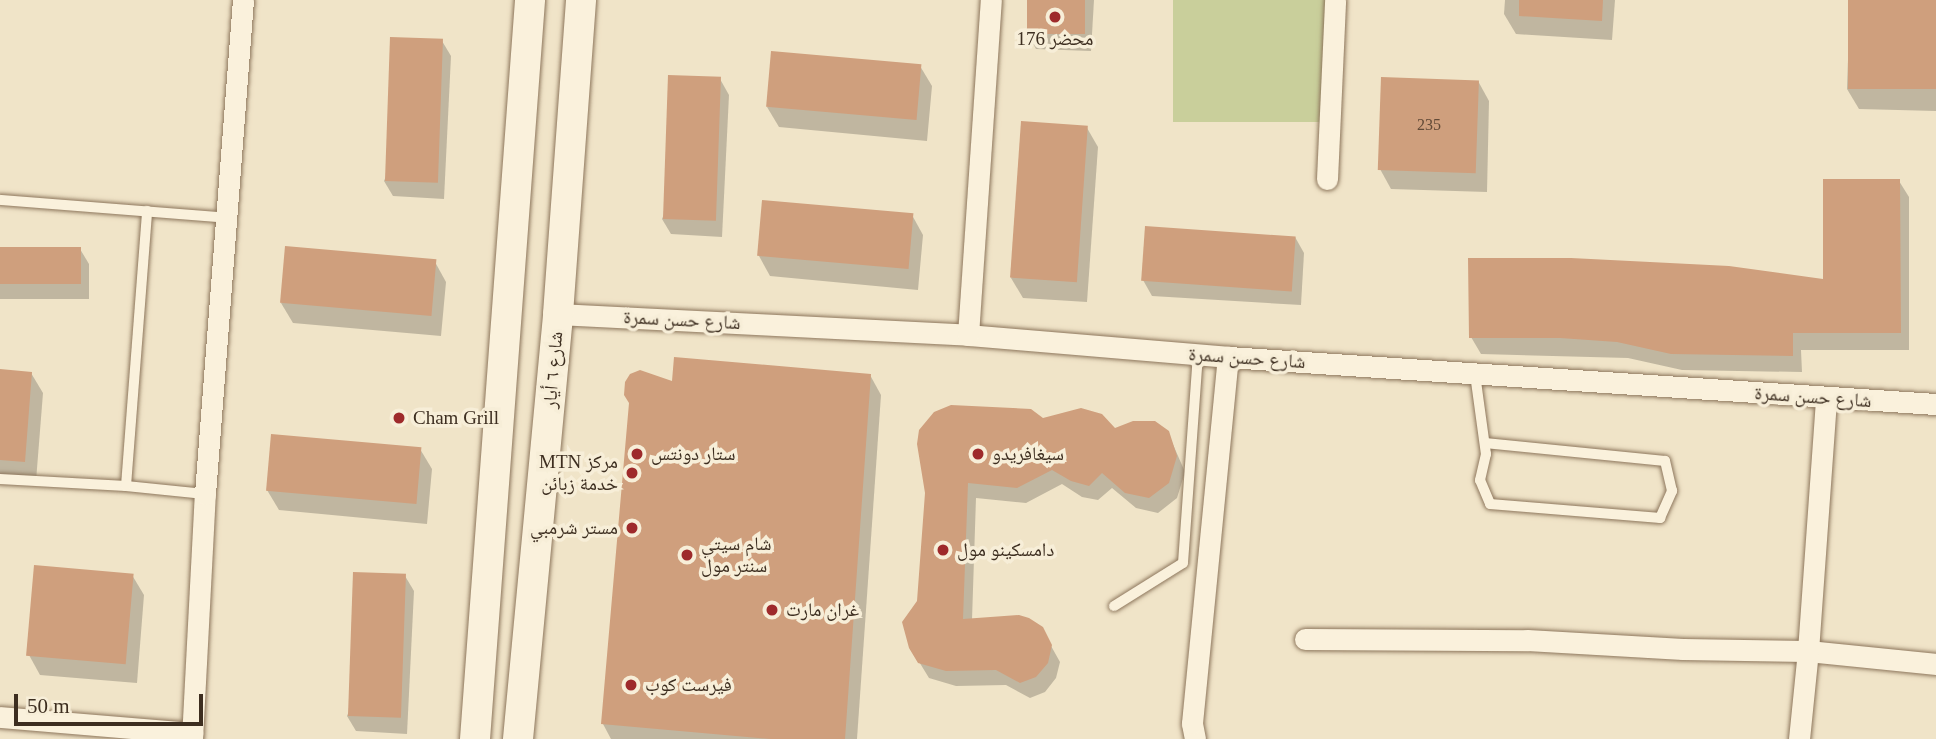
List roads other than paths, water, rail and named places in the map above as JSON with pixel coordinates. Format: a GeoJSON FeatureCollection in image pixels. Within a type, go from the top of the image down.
{"type":"FeatureCollection","features":[{"type":"Feature","properties":{"kind":"main road"},"geometry":{"type":"LineString","coordinates":[[475,739],[530,0]]}},
{"type":"Feature","properties":{"kind":"main road","name":"شارع ٦ أيار"},"geometry":{"type":"LineString","coordinates":[[518,739],[558,314],[581,0]]}},
{"type":"Feature","properties":{"kind":"street"},"geometry":{"type":"LineString","coordinates":[[0,717],[192,736],[205,494],[243,0]]}},
{"type":"Feature","properties":{"kind":"street"},"geometry":{"type":"LineString","coordinates":[[968,335],[989,0]]}},
{"type":"Feature","properties":{"kind":"street"},"geometry":{"type":"LineString","coordinates":[[1327,179],[1335,0]]}},
{"type":"Feature","properties":{"kind":"street","name":"شارع حسن سمرة"},"geometry":{"type":"LineString","coordinates":[[558,314],[968,335],[1228,357],[1936,404]]}},
{"type":"Feature","properties":{"kind":"street"},"geometry":{"type":"LineString","coordinates":[[1195,739],[1192,723],[1228,357]]}},
{"type":"Feature","properties":{"kind":"street"},"geometry":{"type":"LineString","coordinates":[[1799,739],[1826,398]]}},
{"type":"Feature","properties":{"kind":"street"},"geometry":{"type":"LineString","coordinates":[[1305,639],[1513,639],[1683,649],[1808,651],[1936,664]]}},
{"type":"Feature","properties":{"kind":"lane"},"geometry":{"type":"LineString","coordinates":[[0,200],[228,218]]}},
{"type":"Feature","properties":{"kind":"lane"},"geometry":{"type":"LineString","coordinates":[[126,486],[147,211]]}},
{"type":"Feature","properties":{"kind":"lane"},"geometry":{"type":"LineString","coordinates":[[1114,606],[1183,563],[1199,354]]}},
{"type":"Feature","properties":{"kind":"lane"},"geometry":{"type":"LineString","coordinates":[[1475,374],[1486,454],[1480,480],[1490,504],[1660,518],[1672,491],[1665,461],[1485,443]]}},
{"type":"Feature","properties":{"kind":"lane"},"geometry":{"type":"LineString","coordinates":[[0,479],[126,486],[205,494]]}},
{"type":"Feature","properties":{"kind":"place","name":"محضر 176"},"geometry":{"type":"Point","coordinates":[1055,17]}},
{"type":"Feature","properties":{"kind":"place","name":"Cham Grill"},"geometry":{"type":"Point","coordinates":[399,418]}},
{"type":"Feature","properties":{"kind":"place","name":"ستار دونتس"},"geometry":{"type":"Point","coordinates":[637,454]}},
{"type":"Feature","properties":{"kind":"place","name":"سيغافريدو"},"geometry":{"type":"Point","coordinates":[978,454]}},
{"type":"Feature","properties":{"kind":"place","name":"MTN مركز خدمة زبائن"},"geometry":{"type":"Point","coordinates":[632,473]}},
{"type":"Feature","properties":{"kind":"place","name":"مستر شرمبي"},"geometry":{"type":"Point","coordinates":[632,528]}},
{"type":"Feature","properties":{"kind":"place","name":"دامسكينو مول"},"geometry":{"type":"Point","coordinates":[943,550]}},
{"type":"Feature","properties":{"kind":"place","name":"شام سيتي سنتر مول"},"geometry":{"type":"Point","coordinates":[687,555]}},
{"type":"Feature","properties":{"kind":"place","name":"غران مارت"},"geometry":{"type":"Point","coordinates":[772,610]}},
{"type":"Feature","properties":{"kind":"place","name":"فيرست كوب"},"geometry":{"type":"Point","coordinates":[631,685]}}]}
